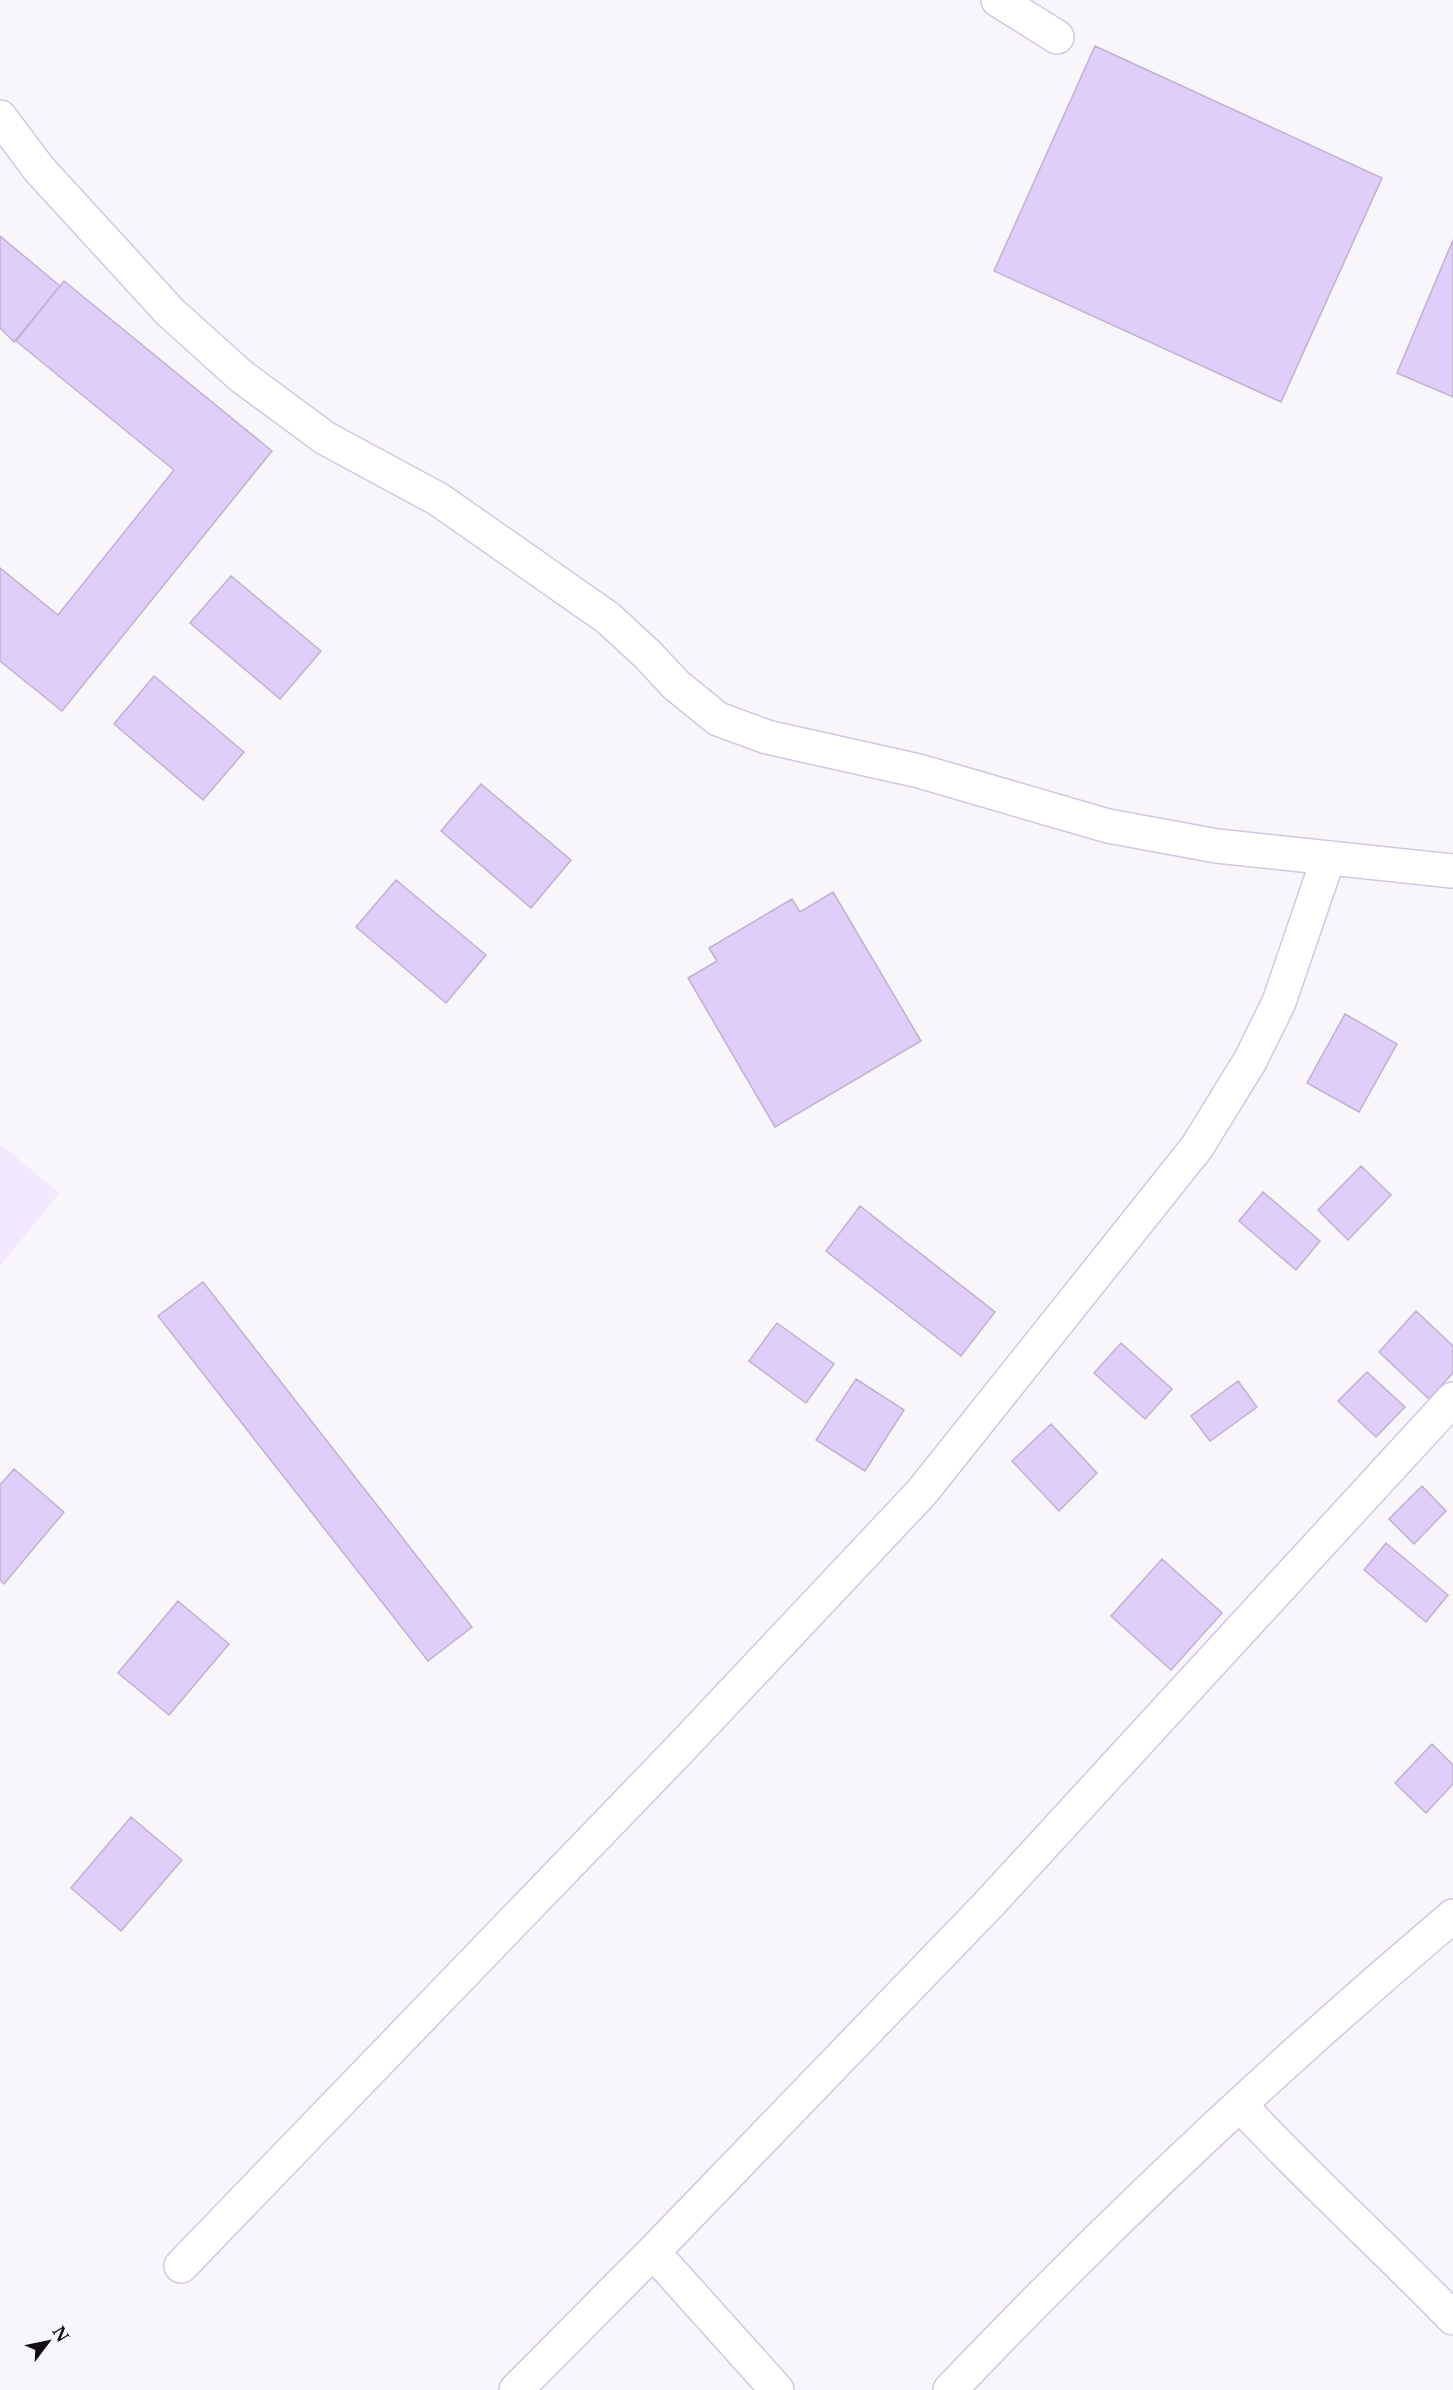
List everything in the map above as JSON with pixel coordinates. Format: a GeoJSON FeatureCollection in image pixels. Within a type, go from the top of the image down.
{"type":"FeatureCollection","features":[{"type":"Feature","properties":{"kind":"street"},"geometry":{"type":"LineString","coordinates":[[998,0],[1056,37]]}},
{"type":"Feature","properties":{"kind":"street"},"geometry":{"type":"LineString","coordinates":[[0,117],[39,169],[170,312],[241,376],[325,438],[438,499],[598,611],[648,655],[676,685],[718,718],[767,737],[919,771],[1108,826],[1217,846],[1453,871]]}},
{"type":"Feature","properties":{"kind":"street"},"geometry":{"type":"LineString","coordinates":[[182,2266],[672,1758],[921,1492],[1197,1147],[1250,1061],[1279,1002],[1328,859]]}},
{"type":"Feature","properties":{"kind":"street"},"geometry":{"type":"LineString","coordinates":[[516,2390],[653,2252],[988,1905],[1453,1399]]}},
{"type":"Feature","properties":{"kind":"street"},"geometry":{"type":"LineString","coordinates":[[950,2390],[1096,2239],[1240,2105],[1453,1916]]}},
{"type":"Feature","properties":{"kind":"street"},"geometry":{"type":"LineString","coordinates":[[1240,2105],[1295,2164],[1380,2243],[1453,2318]]}},
{"type":"Feature","properties":{"kind":"street"},"geometry":{"type":"LineString","coordinates":[[653,2252],[777,2390]]}},
{"type":"Feature","properties":{"kind":"shaded area"},"geometry":{"type":"Polygon","coordinates":[[[0,1144],[59,1193],[0,1266],[0,1144]]]}},
{"type":"Feature","properties":{"kind":"building"},"geometry":{"type":"Polygon","coordinates":[[[1095,46],[1382,178],[1281,402],[994,271],[1095,46]]]}},
{"type":"Feature","properties":{"kind":"building"},"geometry":{"type":"Polygon","coordinates":[[[0,236],[60,286],[14,342],[0,328],[0,236]]]}},
{"type":"Feature","properties":{"kind":"building"},"geometry":{"type":"Polygon","coordinates":[[[1453,240],[1453,397],[1397,373],[1453,240]]]}},
{"type":"Feature","properties":{"kind":"building"},"geometry":{"type":"Polygon","coordinates":[[[64,281],[272,451],[62,711],[0,661],[0,568],[58,615],[174,470],[16,341],[64,281]]]}},
{"type":"Feature","properties":{"kind":"building"},"geometry":{"type":"Polygon","coordinates":[[[231,576],[321,651],[280,699],[190,623],[231,576]]]}},
{"type":"Feature","properties":{"kind":"building"},"geometry":{"type":"Polygon","coordinates":[[[154,676],[244,752],[203,800],[114,724],[154,676]]]}},
{"type":"Feature","properties":{"kind":"building"},"geometry":{"type":"Polygon","coordinates":[[[481,784],[571,860],[531,908],[441,831],[481,784]]]}},
{"type":"Feature","properties":{"kind":"building"},"geometry":{"type":"Polygon","coordinates":[[[396,880],[486,955],[446,1003],[356,927],[396,880]]]}},
{"type":"Feature","properties":{"kind":"building"},"geometry":{"type":"Polygon","coordinates":[[[833,892],[921,1041],[775,1127],[688,978],[717,961],[709,948],[792,899],[800,912],[833,892]]]}},
{"type":"Feature","properties":{"kind":"building"},"geometry":{"type":"Polygon","coordinates":[[[1345,1014],[1397,1044],[1359,1112],[1307,1083],[1345,1014]]]}},
{"type":"Feature","properties":{"kind":"building"},"geometry":{"type":"Polygon","coordinates":[[[1361,1166],[1391,1195],[1348,1240],[1318,1210],[1361,1166]]]}},
{"type":"Feature","properties":{"kind":"building"},"geometry":{"type":"Polygon","coordinates":[[[1263,1192],[1320,1241],[1296,1270],[1239,1221],[1263,1192]]]}},
{"type":"Feature","properties":{"kind":"building"},"geometry":{"type":"Polygon","coordinates":[[[860,1206],[995,1312],[961,1356],[826,1251],[860,1206]]]}},
{"type":"Feature","properties":{"kind":"building"},"geometry":{"type":"Polygon","coordinates":[[[203,1282],[472,1627],[428,1661],[158,1316],[203,1282]]]}},
{"type":"Feature","properties":{"kind":"building"},"geometry":{"type":"Polygon","coordinates":[[[1416,1311],[1453,1346],[1453,1373],[1429,1399],[1379,1352],[1416,1311]]]}},
{"type":"Feature","properties":{"kind":"building"},"geometry":{"type":"Polygon","coordinates":[[[777,1323],[834,1364],[806,1403],[749,1361],[777,1323]]]}},
{"type":"Feature","properties":{"kind":"building"},"geometry":{"type":"Polygon","coordinates":[[[1121,1343],[1172,1389],[1145,1419],[1094,1373],[1121,1343]]]}},
{"type":"Feature","properties":{"kind":"building"},"geometry":{"type":"Polygon","coordinates":[[[1367,1372],[1405,1407],[1376,1437],[1338,1401],[1367,1372]]]}},
{"type":"Feature","properties":{"kind":"building"},"geometry":{"type":"Polygon","coordinates":[[[856,1379],[904,1410],[865,1471],[816,1440],[856,1379]]]}},
{"type":"Feature","properties":{"kind":"building"},"geometry":{"type":"Polygon","coordinates":[[[1238,1381],[1257,1407],[1210,1441],[1191,1416],[1238,1381]]]}},
{"type":"Feature","properties":{"kind":"building"},"geometry":{"type":"Polygon","coordinates":[[[1051,1424],[1097,1473],[1059,1511],[1012,1461],[1051,1424]]]}},
{"type":"Feature","properties":{"kind":"building"},"geometry":{"type":"Polygon","coordinates":[[[14,1469],[64,1512],[4,1584],[0,1580],[0,1485],[14,1469]]]}},
{"type":"Feature","properties":{"kind":"building"},"geometry":{"type":"Polygon","coordinates":[[[1422,1486],[1446,1511],[1414,1544],[1389,1519],[1422,1486]]]}},
{"type":"Feature","properties":{"kind":"building"},"geometry":{"type":"Polygon","coordinates":[[[1386,1543],[1448,1595],[1426,1622],[1364,1570],[1386,1543]]]}},
{"type":"Feature","properties":{"kind":"building"},"geometry":{"type":"Polygon","coordinates":[[[1162,1559],[1222,1613],[1171,1670],[1111,1616],[1162,1559]]]}},
{"type":"Feature","properties":{"kind":"building"},"geometry":{"type":"Polygon","coordinates":[[[178,1601],[229,1644],[169,1715],[118,1673],[178,1601]]]}},
{"type":"Feature","properties":{"kind":"building"},"geometry":{"type":"Polygon","coordinates":[[[1432,1744],[1453,1765],[1453,1784],[1426,1813],[1395,1783],[1432,1744]]]}},
{"type":"Feature","properties":{"kind":"building"},"geometry":{"type":"Polygon","coordinates":[[[131,1817],[182,1860],[121,1931],[71,1888],[131,1817]]]}}]}
